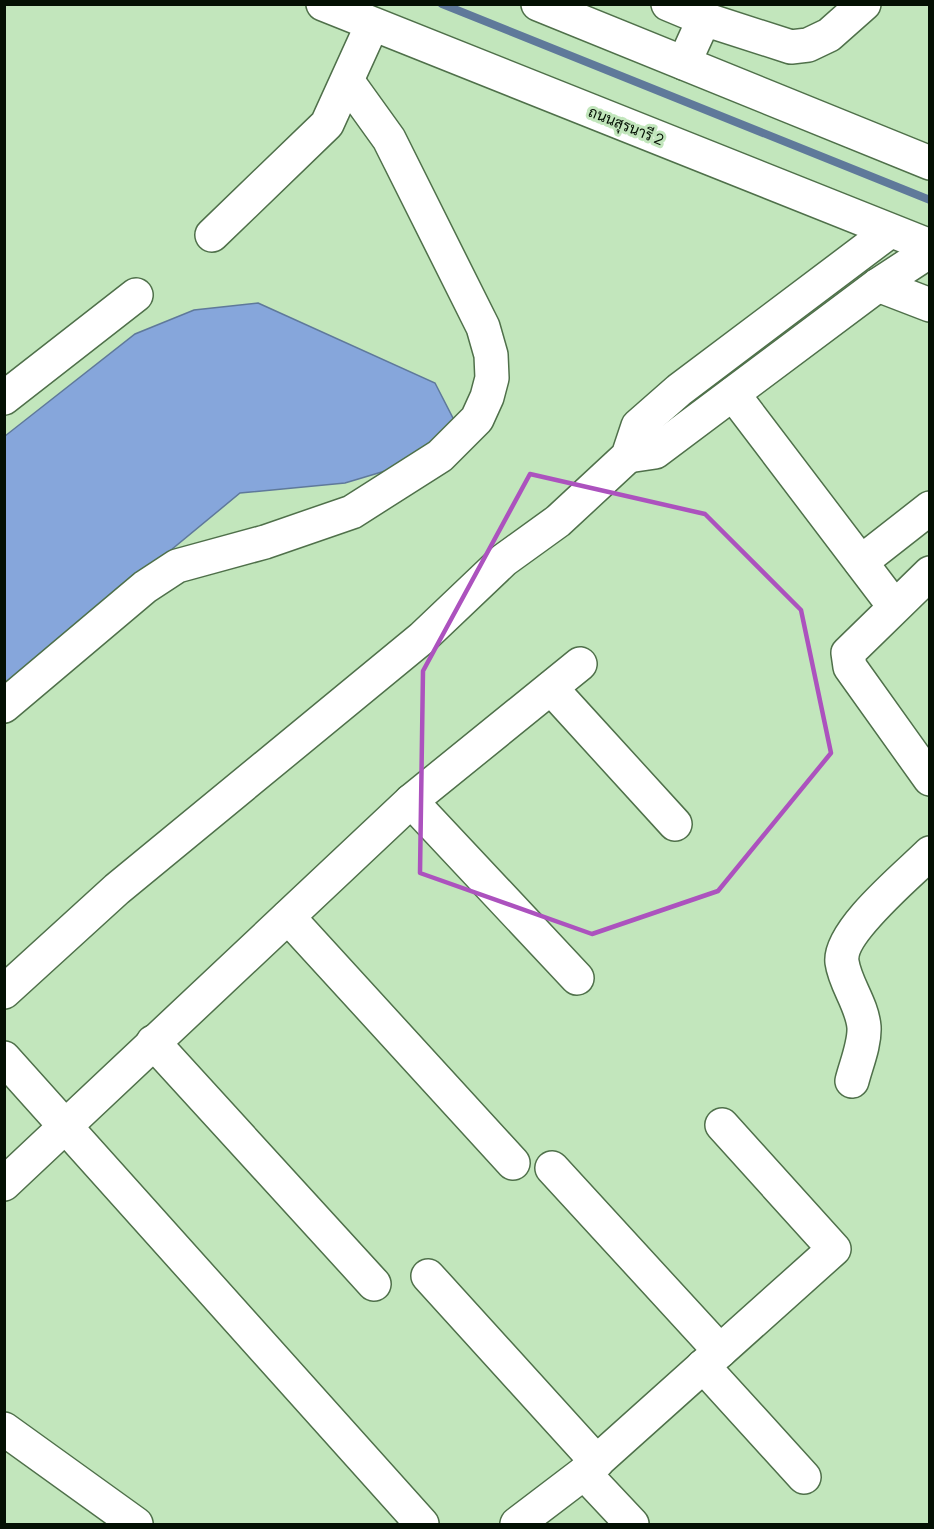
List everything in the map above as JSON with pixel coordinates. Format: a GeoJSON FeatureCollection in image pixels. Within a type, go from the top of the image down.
{"type":"FeatureCollection","features":[{"type":"Feature","properties":{"kind":"street","name":"ถนนสุรนารี 2"},"geometry":{"type":"LineString","coordinates":[[323,4],[930,246]]}},
{"type":"Feature","properties":{"kind":"street"},"geometry":{"type":"LineString","coordinates":[[538,4],[930,163]]}},
{"type":"Feature","properties":{"kind":"street"},"geometry":{"type":"LineString","coordinates":[[668,4],[704,19],[791,47],[808,45],[829,35],[864,4]]}},
{"type":"Feature","properties":{"kind":"street"},"geometry":{"type":"LineString","coordinates":[[684,63],[704,19]]}},
{"type":"Feature","properties":{"kind":"street"},"geometry":{"type":"LineString","coordinates":[[212,235],[327,124],[372,25]]}},
{"type":"Feature","properties":{"kind":"street"},"geometry":{"type":"LineString","coordinates":[[4,706],[145,587],[177,566],[265,542],[352,512],[440,456],[477,419],[487,397],[492,378],[491,355],[483,327],[389,139],[348,82]]}},
{"type":"Feature","properties":{"kind":"street"},"geometry":{"type":"LineString","coordinates":[[4,992],[117,889],[422,638],[504,560],[558,521],[628,456],[638,426],[671,397],[890,231]]}},
{"type":"Feature","properties":{"kind":"street"},"geometry":{"type":"LineString","coordinates":[[628,456],[655,452],[878,285],[930,251]]}},
{"type":"Feature","properties":{"kind":"street"},"geometry":{"type":"LineString","coordinates":[[878,285],[930,305]]}},
{"type":"Feature","properties":{"kind":"street"},"geometry":{"type":"LineString","coordinates":[[4,398],[136,295]]}},
{"type":"Feature","properties":{"kind":"street"},"geometry":{"type":"LineString","coordinates":[[733,394],[894,606]]}},
{"type":"Feature","properties":{"kind":"street"},"geometry":{"type":"LineString","coordinates":[[861,562],[930,508]]}},
{"type":"Feature","properties":{"kind":"street"},"geometry":{"type":"LineString","coordinates":[[930,573],[848,653],[850,667],[930,779]]}},
{"type":"Feature","properties":{"kind":"street"},"geometry":{"type":"LineString","coordinates":[[4,1184],[411,801],[580,664]]}},
{"type":"Feature","properties":{"kind":"street"},"geometry":{"type":"LineString","coordinates":[[551,688],[675,824]]}},
{"type":"Feature","properties":{"kind":"street"},"geometry":{"type":"LineString","coordinates":[[411,801],[577,978]]}},
{"type":"Feature","properties":{"kind":"street"},"geometry":{"type":"LineString","coordinates":[[852,1081],[864,1028],[842,961],[845,947],[851,934],[864,919],[930,853]]}},
{"type":"Feature","properties":{"kind":"street"},"geometry":{"type":"LineString","coordinates":[[288,917],[513,1163]]}},
{"type":"Feature","properties":{"kind":"street"},"geometry":{"type":"LineString","coordinates":[[153,1042],[374,1284]]}},
{"type":"Feature","properties":{"kind":"street"},"geometry":{"type":"LineString","coordinates":[[4,1058],[422,1524]]}},
{"type":"Feature","properties":{"kind":"street"},"geometry":{"type":"LineString","coordinates":[[517,1524],[590,1467],[834,1249],[722,1125]]}},
{"type":"Feature","properties":{"kind":"street"},"geometry":{"type":"LineString","coordinates":[[552,1168],[712,1359],[804,1477]]}},
{"type":"Feature","properties":{"kind":"street"},"geometry":{"type":"LineString","coordinates":[[428,1276],[590,1467],[632,1524]]}},
{"type":"Feature","properties":{"kind":"street"},"geometry":{"type":"LineString","coordinates":[[4,1429],[136,1524]]}},
{"type":"Feature","properties":{"kind":"highlighted area"},"geometry":{"type":"Polygon","coordinates":[[[530,474],[705,514],[801,610],[831,753],[718,891],[592,934],[420,873],[423,671],[530,474]]]}},
{"type":"Feature","properties":{"kind":"water"},"geometry":{"type":"Polygon","coordinates":[[[258,303],[435,383],[456,424],[425,459],[345,483],[240,493],[5,687],[5,436],[135,334],[194,310],[258,303]]]}},
{"type":"Feature","properties":{"kind":"waterway"},"geometry":{"type":"LineString","coordinates":[[442,4],[930,200]]}}]}
